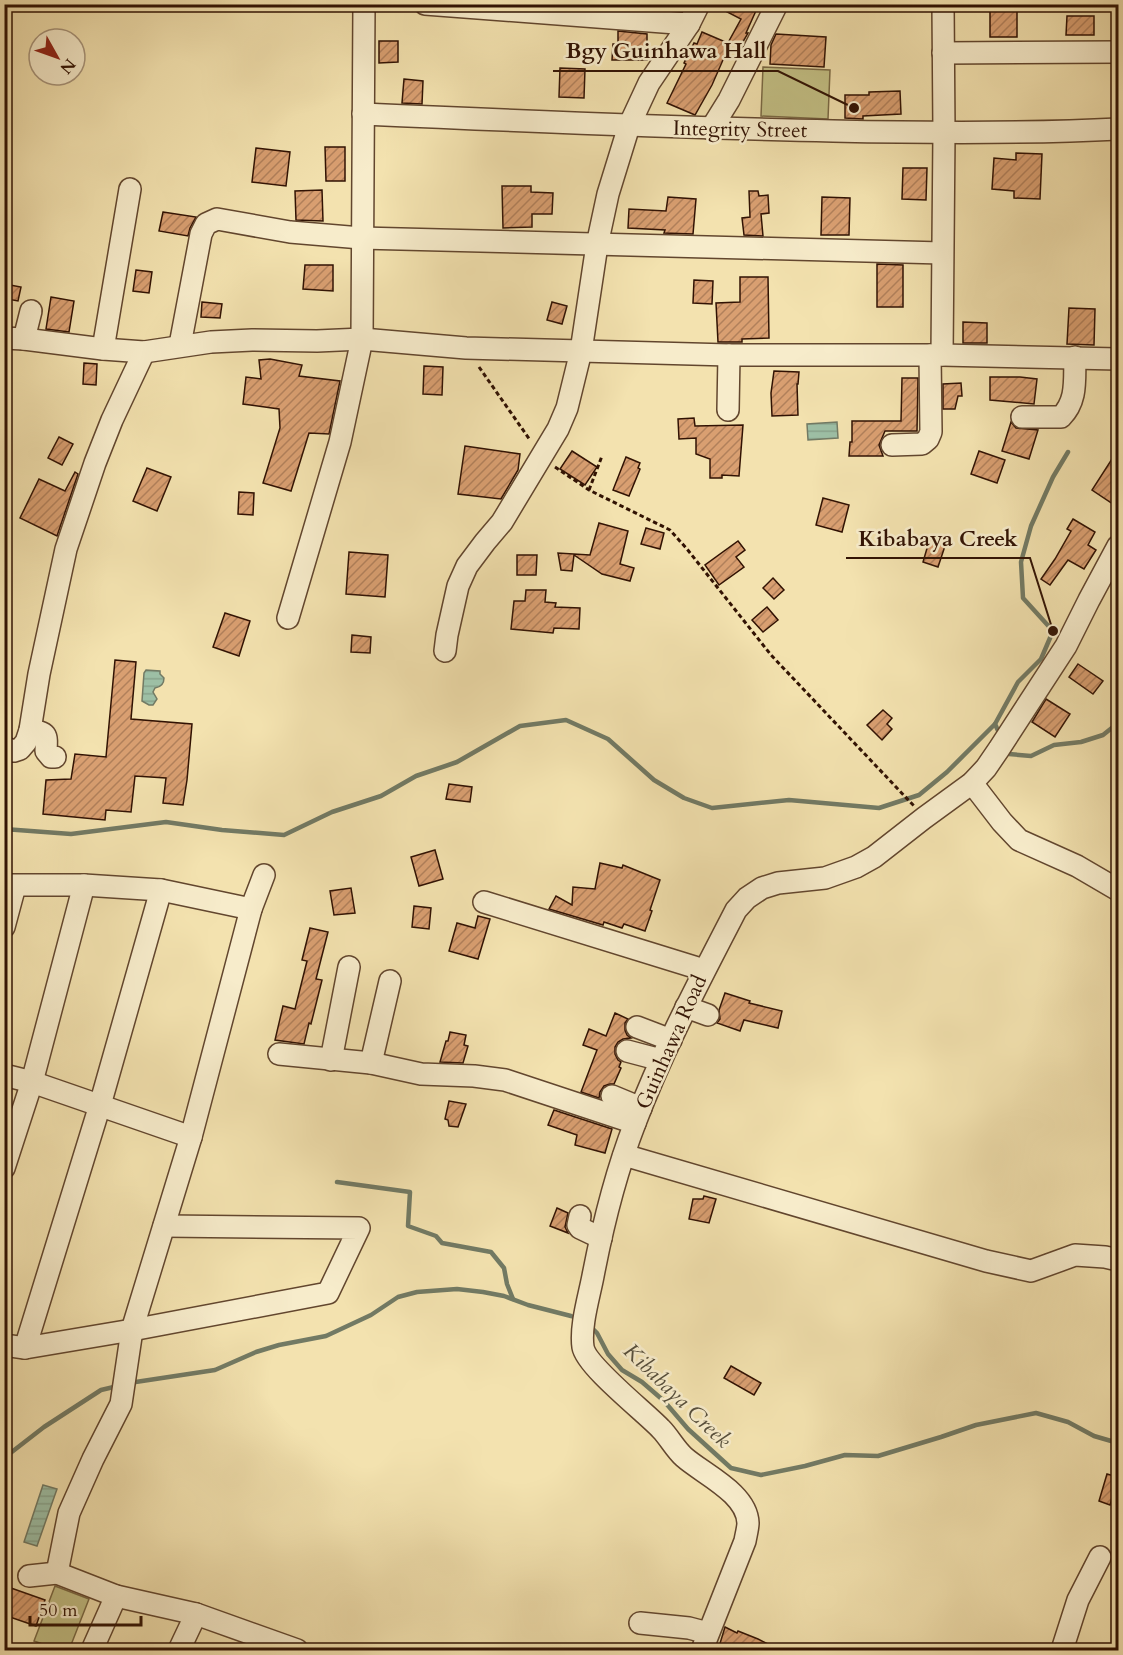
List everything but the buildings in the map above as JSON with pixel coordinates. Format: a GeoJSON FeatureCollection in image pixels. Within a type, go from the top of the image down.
{"type":"FeatureCollection","features":[{"type":"Feature","properties":{"kind":"street"},"geometry":{"type":"LineString","coordinates":[[288,618],[340,442],[362,339],[364,4]]}},
{"type":"Feature","properties":{"kind":"street"},"geometry":{"type":"LineString","coordinates":[[425,4],[689,24]]}},
{"type":"Feature","properties":{"kind":"street"},"geometry":{"type":"LineString","coordinates":[[445,651],[458,586],[467,566],[502,522],[558,429],[567,408],[581,351],[597,245],[608,194],[629,126],[649,83],[689,24],[699,4]]}},
{"type":"Feature","properties":{"kind":"street"},"geometry":{"type":"LineString","coordinates":[[711,129],[729,100],[777,4]]}},
{"type":"Feature","properties":{"kind":"street"},"geometry":{"type":"LineString","coordinates":[[892,444],[922,444],[931,432],[942,253],[943,4]]}},
{"type":"Feature","properties":{"kind":"street"},"geometry":{"type":"LineString","coordinates":[[943,53],[1119,52]]}},
{"type":"Feature","properties":{"kind":"street","name":"Integrity Street"},"geometry":{"type":"LineString","coordinates":[[363,114],[711,129],[944,133],[1047,133],[1119,129]]}},
{"type":"Feature","properties":{"kind":"street"},"geometry":{"type":"LineString","coordinates":[[103,349],[130,189]]}},
{"type":"Feature","properties":{"kind":"street"},"geometry":{"type":"LineString","coordinates":[[180,345],[201,234],[206,224],[217,219],[290,232],[361,238],[942,253]]}},
{"type":"Feature","properties":{"kind":"street"},"geometry":{"type":"LineString","coordinates":[[31,311],[14,338],[144,352],[180,345],[252,340],[362,339],[466,348],[729,355],[936,355],[1119,359]]}},
{"type":"Feature","properties":{"kind":"street"},"geometry":{"type":"LineString","coordinates":[[5,748],[20,750],[26,742],[66,549],[112,420],[144,352]]}},
{"type":"Feature","properties":{"kind":"street"},"geometry":{"type":"LineString","coordinates":[[728,410],[729,355]]}},
{"type":"Feature","properties":{"kind":"street"},"geometry":{"type":"LineString","coordinates":[[1022,417],[1061,417],[1068,410],[1074,393],[1075,357]]}},
{"type":"Feature","properties":{"kind":"street","name":"Guinhawa Road"},"geometry":{"type":"LineString","coordinates":[[705,1641],[745,1541],[748,1522],[744,1507],[732,1494],[683,1456],[661,1429],[599,1370],[583,1350],[587,1307],[601,1238],[624,1155],[638,1115],[686,1007],[736,910],[747,898],[762,888],[778,883],[825,878],[856,867],[874,857],[972,783],[986,768],[1066,646],[1119,546]]}},
{"type":"Feature","properties":{"kind":"street"},"geometry":{"type":"LineString","coordinates":[[30,730],[46,735],[48,738],[46,751],[51,757],[56,757]]}},
{"type":"Feature","properties":{"kind":"street"},"geometry":{"type":"LineString","coordinates":[[972,783],[1019,840],[1077,866],[1119,890]]}},
{"type":"Feature","properties":{"kind":"street"},"geometry":{"type":"LineString","coordinates":[[57,1573],[69,1513],[121,1404],[132,1330],[191,1137],[251,909],[264,875]]}},
{"type":"Feature","properties":{"kind":"street"},"geometry":{"type":"LineString","coordinates":[[4,927],[10,886],[84,885],[161,890],[251,909]]}},
{"type":"Feature","properties":{"kind":"street"},"geometry":{"type":"LineString","coordinates":[[4,1168],[32,1082],[84,885]]}},
{"type":"Feature","properties":{"kind":"street"},"geometry":{"type":"LineString","coordinates":[[161,890],[100,1105],[15,1347],[132,1330],[328,1293],[359,1228],[164,1226]]}},
{"type":"Feature","properties":{"kind":"street"},"geometry":{"type":"LineString","coordinates":[[484,902],[704,970]]}},
{"type":"Feature","properties":{"kind":"street"},"geometry":{"type":"LineString","coordinates":[[331,1060],[349,967]]}},
{"type":"Feature","properties":{"kind":"street"},"geometry":{"type":"LineString","coordinates":[[371,1063],[390,981]]}},
{"type":"Feature","properties":{"kind":"street"},"geometry":{"type":"LineString","coordinates":[[686,1007],[708,1015]]}},
{"type":"Feature","properties":{"kind":"street"},"geometry":{"type":"LineString","coordinates":[[637,1027],[671,1040]]}},
{"type":"Feature","properties":{"kind":"street"},"geometry":{"type":"LineString","coordinates":[[627,1051],[661,1060]]}},
{"type":"Feature","properties":{"kind":"street"},"geometry":{"type":"LineString","coordinates":[[279,1054],[371,1063],[421,1074],[505,1080],[613,1117],[638,1115]]}},
{"type":"Feature","properties":{"kind":"street"},"geometry":{"type":"LineString","coordinates":[[4,1075],[32,1082],[191,1137]]}},
{"type":"Feature","properties":{"kind":"street"},"geometry":{"type":"LineString","coordinates":[[612,1096],[638,1115]]}},
{"type":"Feature","properties":{"kind":"street"},"geometry":{"type":"LineString","coordinates":[[624,1155],[986,1261],[1031,1271],[1075,1255],[1119,1260]]}},
{"type":"Feature","properties":{"kind":"street"},"geometry":{"type":"LineString","coordinates":[[580,1216],[578,1225],[580,1228],[601,1238]]}},
{"type":"Feature","properties":{"kind":"street"},"geometry":{"type":"LineString","coordinates":[[1062,1650],[1078,1600],[1100,1557]]}},
{"type":"Feature","properties":{"kind":"street"},"geometry":{"type":"LineString","coordinates":[[29,1576],[57,1573],[116,1596],[195,1614],[297,1650]]}},
{"type":"Feature","properties":{"kind":"street"},"geometry":{"type":"LineString","coordinates":[[92,1650],[116,1596]]}},
{"type":"Feature","properties":{"kind":"street"},"geometry":{"type":"LineString","coordinates":[[179,1650],[195,1614]]}},
{"type":"Feature","properties":{"kind":"street"},"geometry":{"type":"LineString","coordinates":[[640,1623],[689,1628],[705,1641]]}},
{"type":"Feature","properties":{"kind":"path"},"geometry":{"type":"LineString","coordinates":[[466,348],[542,457],[589,490],[670,530],[771,655],[911,802]]}},
{"type":"Feature","properties":{"kind":"path"},"geometry":{"type":"LineString","coordinates":[[589,490],[602,456]]}},
{"type":"Feature","properties":{"kind":"shaded area"},"geometry":{"type":"Polygon","coordinates":[[[763,67],[830,70],[828,119],[761,116],[763,67]]]}},
{"type":"Feature","properties":{"kind":"shaded area"},"geometry":{"type":"Polygon","coordinates":[[[837,422],[838,438],[808,440],[807,424],[837,422]]]}},
{"type":"Feature","properties":{"kind":"shaded area"},"geometry":{"type":"Polygon","coordinates":[[[146,670],[160,671],[164,678],[162,685],[155,688],[153,692],[157,699],[153,705],[142,701],[146,670]]]}},
{"type":"Feature","properties":{"kind":"shaded area"},"geometry":{"type":"Polygon","coordinates":[[[43,1485],[57,1489],[37,1546],[24,1542],[43,1485]]]}},
{"type":"Feature","properties":{"kind":"shaded area"},"geometry":{"type":"Polygon","coordinates":[[[55,1586],[89,1599],[69,1650],[59,1650],[34,1641],[55,1586]]]}},
{"type":"Feature","properties":{"kind":"waterway","name":"Kibabaya Creek"},"geometry":{"type":"LineString","coordinates":[[1000,735],[995,724],[1018,682],[1041,659],[1053,631],[1023,598],[1021,562],[1031,526],[1053,477],[1068,452]]}},
{"type":"Feature","properties":{"kind":"waterway"},"geometry":{"type":"LineString","coordinates":[[4,829],[71,834],[166,822],[222,830],[284,835],[332,812],[381,796],[416,776],[457,762],[520,726],[566,720],[608,739],[654,780],[684,798],[712,808],[789,800],[879,808],[919,795],[947,772],[995,724]]}},
{"type":"Feature","properties":{"kind":"waterway","name":"Kibabaya Creek"},"geometry":{"type":"LineString","coordinates":[[1007,748],[1009,754],[1031,756],[1054,745],[1081,742],[1103,735],[1118,723]]}},
{"type":"Feature","properties":{"kind":"waterway"},"geometry":{"type":"LineString","coordinates":[[337,1182],[410,1192],[408,1226],[436,1236],[442,1243],[491,1252],[504,1268],[513,1299]]}},
{"type":"Feature","properties":{"kind":"waterway","name":"Kibabaya Creek"},"geometry":{"type":"LineString","coordinates":[[129,1383],[215,1370],[256,1352],[326,1336],[371,1315],[398,1297],[417,1292],[457,1289],[483,1292],[504,1296],[579,1319]]}},
{"type":"Feature","properties":{"kind":"waterway","name":"Kibabaya Creek"},"geometry":{"type":"LineString","coordinates":[[591,1327],[597,1333],[608,1354],[622,1370],[642,1382],[664,1401],[688,1429],[731,1468],[761,1475],[845,1455],[878,1456],[976,1425],[1036,1413],[1068,1422],[1094,1436],[1118,1443]]}},
{"type":"Feature","properties":{"kind":"waterway","name":"Kibabaya Creek"},"geometry":{"type":"LineString","coordinates":[[4,1458],[44,1427],[101,1390],[118,1386]]}},
{"type":"Feature","properties":{"kind":"place","name":"Bgy Guinhawa Hall"},"geometry":{"type":"Point","coordinates":[854,108]}},
{"type":"Feature","properties":{"kind":"place","name":"Kibabaya Creek"},"geometry":{"type":"Point","coordinates":[1053,631]}}]}
